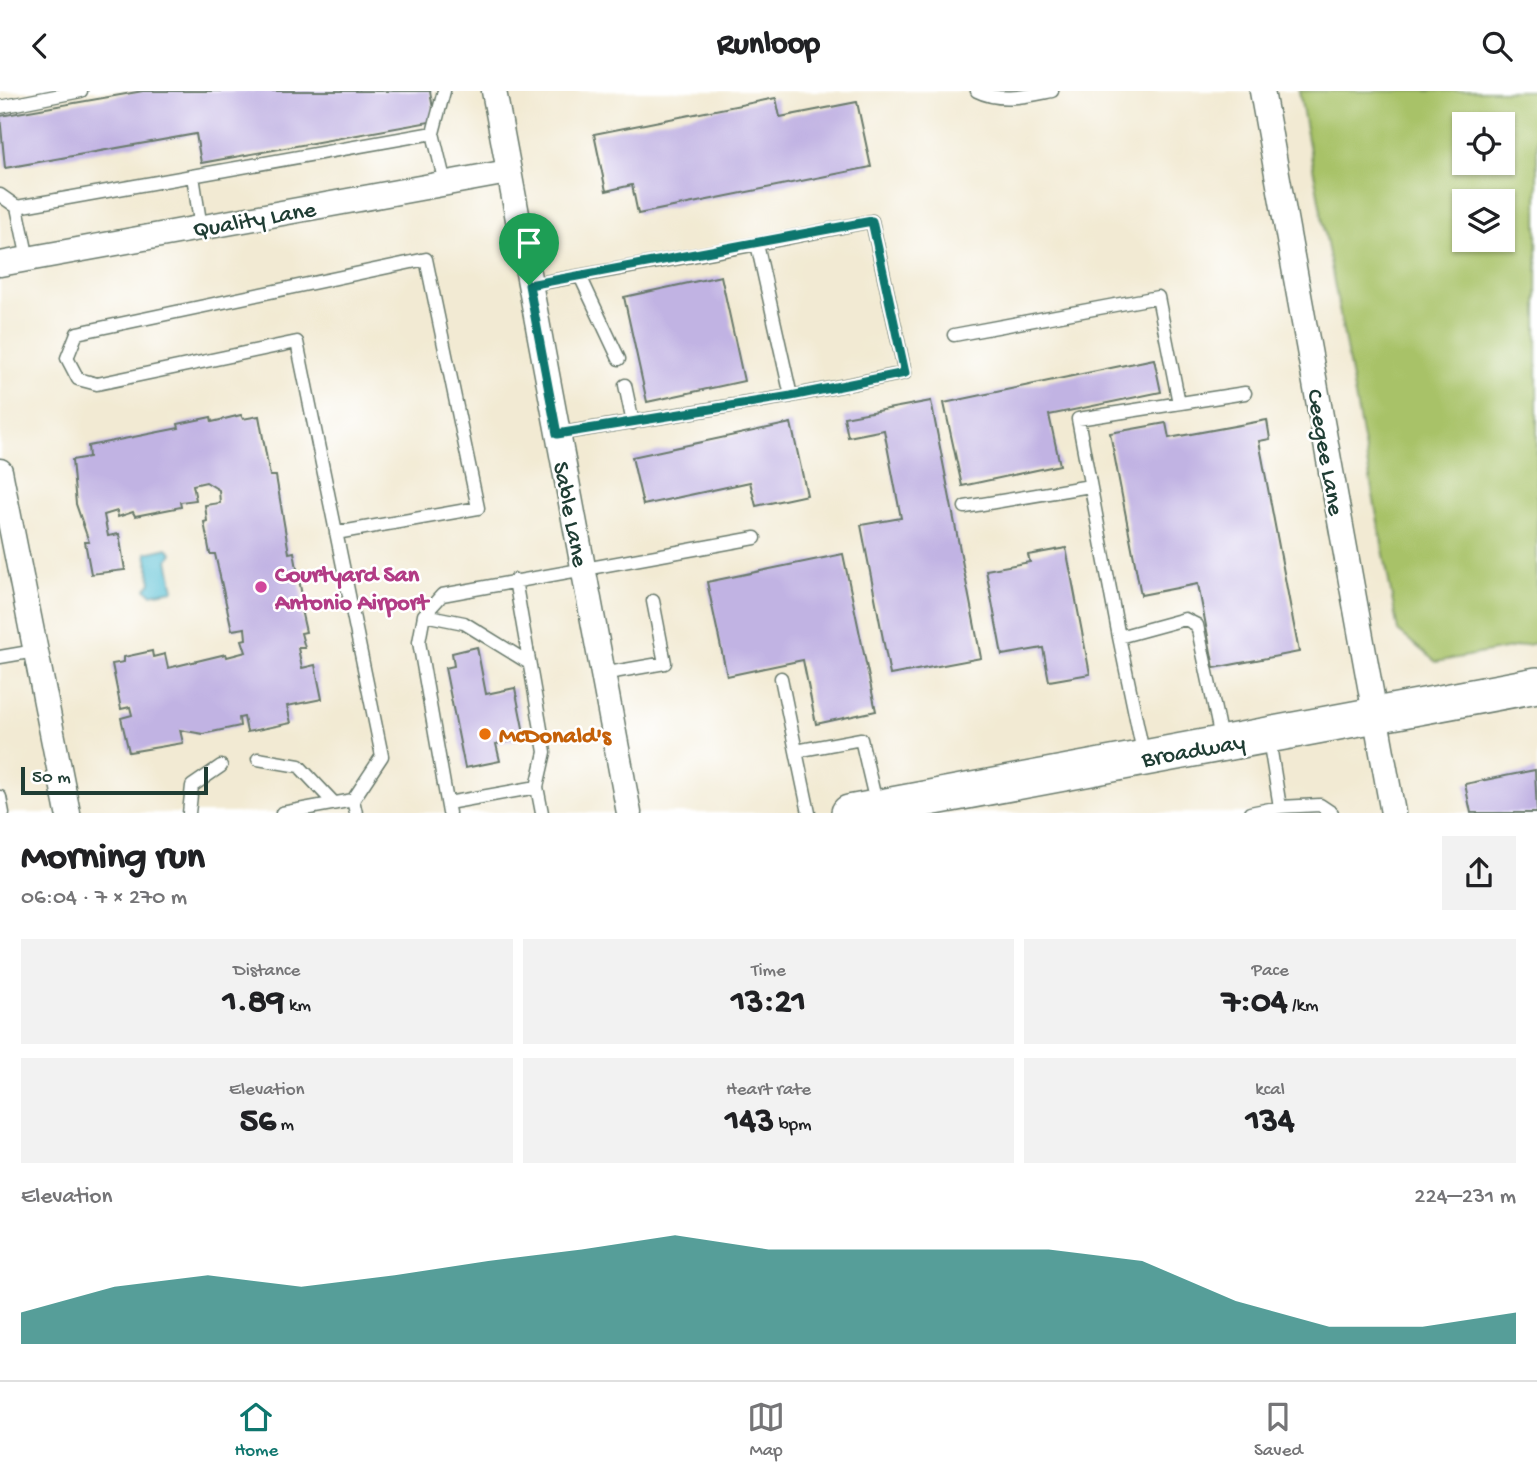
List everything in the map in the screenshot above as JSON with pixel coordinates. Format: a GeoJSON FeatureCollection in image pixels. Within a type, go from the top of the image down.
{"type":"FeatureCollection","features":[{"type":"Feature","properties":{"kind":"main road","name":"Broadway"},"geometry":{"type":"LineString","coordinates":[[863,810],[934,805],[1144,758],[1537,685]]}},
{"type":"Feature","properties":{"kind":"street","name":"Sable Lane"},"geometry":{"type":"LineString","coordinates":[[494,91],[629,813]]}},
{"type":"Feature","properties":{"kind":"street","name":"Ceegee Lane"},"geometry":{"type":"LineString","coordinates":[[1262,91],[1393,813]]}},
{"type":"Feature","properties":{"kind":"street","name":"Quality Lane"},"geometry":{"type":"LineString","coordinates":[[0,264],[508,172]]}},
{"type":"Feature","properties":{"kind":"street"},"geometry":{"type":"LineString","coordinates":[[0,471],[68,813]]}},
{"type":"Feature","properties":{"kind":"lane"},"geometry":{"type":"LineString","coordinates":[[0,107],[81,91]]}},
{"type":"Feature","properties":{"kind":"lane"},"geometry":{"type":"LineString","coordinates":[[444,91],[433,133],[445,183]]}},
{"type":"Feature","properties":{"kind":"lane"},"geometry":{"type":"LineString","coordinates":[[977,91],[1007,98],[1052,91]]}},
{"type":"Feature","properties":{"kind":"lane"},"geometry":{"type":"LineString","coordinates":[[17,207],[433,133]]}},
{"type":"Feature","properties":{"kind":"lane"},"geometry":{"type":"LineString","coordinates":[[193,176],[201,228]]}},
{"type":"Feature","properties":{"kind":"lane"},"geometry":{"type":"LineString","coordinates":[[0,194],[17,207],[28,259]]}},
{"type":"Feature","properties":{"kind":"lane"},"geometry":{"type":"LineString","coordinates":[[529,285],[872,221],[905,373],[791,396],[557,434]]}},
{"type":"Feature","properties":{"kind":"lane"},"geometry":{"type":"LineString","coordinates":[[757,244],[791,396]]}},
{"type":"Feature","properties":{"kind":"lane"},"geometry":{"type":"LineString","coordinates":[[337,533],[478,508],[426,259],[77,333],[67,358],[78,379],[97,384],[298,342],[382,756],[353,800],[356,813]]}},
{"type":"Feature","properties":{"kind":"lane"},"geometry":{"type":"LineString","coordinates":[[580,276],[619,359]]}},
{"type":"Feature","properties":{"kind":"lane"},"geometry":{"type":"LineString","coordinates":[[954,335],[1158,297],[1179,403]]}},
{"type":"Feature","properties":{"kind":"lane"},"geometry":{"type":"LineString","coordinates":[[625,385],[633,423]]}},
{"type":"Feature","properties":{"kind":"lane"},"geometry":{"type":"LineString","coordinates":[[1144,758],[1078,419],[1245,393]]}},
{"type":"Feature","properties":{"kind":"lane"},"geometry":{"type":"LineString","coordinates":[[965,507],[1090,486]]}},
{"type":"Feature","properties":{"kind":"lane"},"geometry":{"type":"LineString","coordinates":[[537,787],[448,808],[419,642],[424,615],[442,595],[755,538]]}},
{"type":"Feature","properties":{"kind":"lane"},"geometry":{"type":"LineString","coordinates":[[515,580],[545,752],[537,787],[542,813]]}},
{"type":"Feature","properties":{"kind":"lane"},"geometry":{"type":"LineString","coordinates":[[602,674],[665,663],[653,601]]}},
{"type":"Feature","properties":{"kind":"lane"},"geometry":{"type":"LineString","coordinates":[[424,615],[464,623],[529,663]]}},
{"type":"Feature","properties":{"kind":"lane"},"geometry":{"type":"LineString","coordinates":[[1119,637],[1185,619],[1198,625],[1222,743]]}},
{"type":"Feature","properties":{"kind":"lane"},"geometry":{"type":"LineString","coordinates":[[0,657],[35,651]]}},
{"type":"Feature","properties":{"kind":"lane"},"geometry":{"type":"LineString","coordinates":[[781,678],[809,813]]}},
{"type":"Feature","properties":{"kind":"lane"},"geometry":{"type":"LineString","coordinates":[[1268,735],[1280,807]]}},
{"type":"Feature","properties":{"kind":"lane"},"geometry":{"type":"LineString","coordinates":[[796,751],[861,739],[863,810]]}},
{"type":"Feature","properties":{"kind":"lane"},"geometry":{"type":"LineString","coordinates":[[257,759],[299,766],[334,803]]}},
{"type":"Feature","properties":{"kind":"lane"},"geometry":{"type":"LineString","coordinates":[[189,813],[192,786],[221,766]]}},
{"type":"Feature","properties":{"kind":"lane"},"geometry":{"type":"LineString","coordinates":[[0,797],[4,813]]}},
{"type":"Feature","properties":{"kind":"lane"},"geometry":{"type":"LineString","coordinates":[[282,813],[353,800]]}},
{"type":"Feature","properties":{"kind":"lane"},"geometry":{"type":"LineString","coordinates":[[1250,813],[1280,807],[1321,805],[1332,813]]}},
{"type":"Feature","properties":{"kind":"green space"},"geometry":{"type":"Polygon","coordinates":[[[1299,91],[1537,91],[1537,643],[1436,662],[1398,631],[1299,91]]]}},
{"type":"Feature","properties":{"kind":"water"},"geometry":{"type":"Polygon","coordinates":[[[167,548],[172,553],[168,560],[174,590],[151,594],[146,589],[151,582],[146,553],[167,548]]]}},
{"type":"Feature","properties":{"kind":"building"},"geometry":{"type":"Polygon","coordinates":[[[143,91],[430,91],[435,121],[201,163],[196,134],[5,168],[0,116],[143,91]]]}},
{"type":"Feature","properties":{"kind":"building"},"geometry":{"type":"Polygon","coordinates":[[[776,98],[780,117],[857,102],[871,167],[638,214],[632,185],[606,191],[594,134],[776,98]]]}},
{"type":"Feature","properties":{"kind":"building"},"geometry":{"type":"Polygon","coordinates":[[[721,276],[744,381],[647,402],[624,297],[721,276]]]}},
{"type":"Feature","properties":{"kind":"building"},"geometry":{"type":"Polygon","coordinates":[[[1154,359],[1161,392],[1049,415],[1060,465],[962,486],[944,403],[1154,359]]]}},
{"type":"Feature","properties":{"kind":"building"},"geometry":{"type":"Polygon","coordinates":[[[931,401],[981,658],[890,675],[861,525],[901,518],[884,430],[848,437],[844,417],[931,401]]]}},
{"type":"Feature","properties":{"kind":"building","name":"Courtyard San Antonio Airport"},"geometry":{"type":"Polygon","coordinates":[[[241,415],[243,419],[259,416],[270,476],[276,476],[289,553],[294,552],[303,601],[299,601],[306,632],[301,633],[305,648],[298,648],[302,668],[315,665],[322,699],[287,706],[291,723],[247,732],[244,717],[239,718],[240,726],[203,734],[180,730],[183,743],[129,752],[121,718],[132,715],[130,707],[121,709],[112,664],[124,662],[124,657],[152,651],[153,657],[165,654],[168,668],[246,652],[242,640],[246,639],[245,628],[232,630],[215,554],[210,554],[204,522],[207,521],[205,505],[220,503],[219,490],[206,482],[193,485],[196,500],[180,502],[181,507],[135,516],[133,512],[118,517],[117,511],[104,515],[108,536],[119,534],[125,570],[91,574],[85,542],[89,542],[76,504],[72,460],[89,457],[88,446],[179,428],[178,424],[211,417],[212,422],[241,415]]]}},
{"type":"Feature","properties":{"kind":"building"},"geometry":{"type":"Polygon","coordinates":[[[1267,420],[1270,439],[1259,441],[1299,652],[1214,668],[1198,584],[1141,595],[1110,433],[1166,423],[1169,438],[1267,420]]]}},
{"type":"Feature","properties":{"kind":"building"},"geometry":{"type":"Polygon","coordinates":[[[791,423],[807,495],[756,506],[750,482],[643,505],[632,457],[791,423]]]}},
{"type":"Feature","properties":{"kind":"building"},"geometry":{"type":"Polygon","coordinates":[[[1066,548],[1090,674],[1049,681],[1043,648],[1002,655],[986,570],[1030,562],[1028,555],[1066,548]]]}},
{"type":"Feature","properties":{"kind":"building"},"geometry":{"type":"Polygon","coordinates":[[[843,554],[876,711],[816,724],[803,660],[727,676],[707,582],[843,554]]]}},
{"type":"Feature","properties":{"kind":"building"},"geometry":{"type":"Polygon","coordinates":[[[477,647],[486,694],[515,688],[525,738],[496,744],[500,761],[465,768],[445,668],[454,666],[452,653],[477,647]]]}},
{"type":"Feature","properties":{"kind":"building"},"geometry":{"type":"Polygon","coordinates":[[[1535,770],[1537,813],[1471,813],[1465,784],[1535,770]]]}},
{"type":"Feature","properties":{"kind":"place","name":"Courtyard San Antonio Airport"},"geometry":{"type":"Point","coordinates":[261,587]}},
{"type":"Feature","properties":{"kind":"place","name":"McDonald's"},"geometry":{"type":"Point","coordinates":[485,734]}},
{"type":"Feature","properties":{"kind":"route"},"geometry":{"type":"LineString","coordinates":[[872,221],[905,373],[791,396],[557,434],[529,285],[872,221]]}}]}
